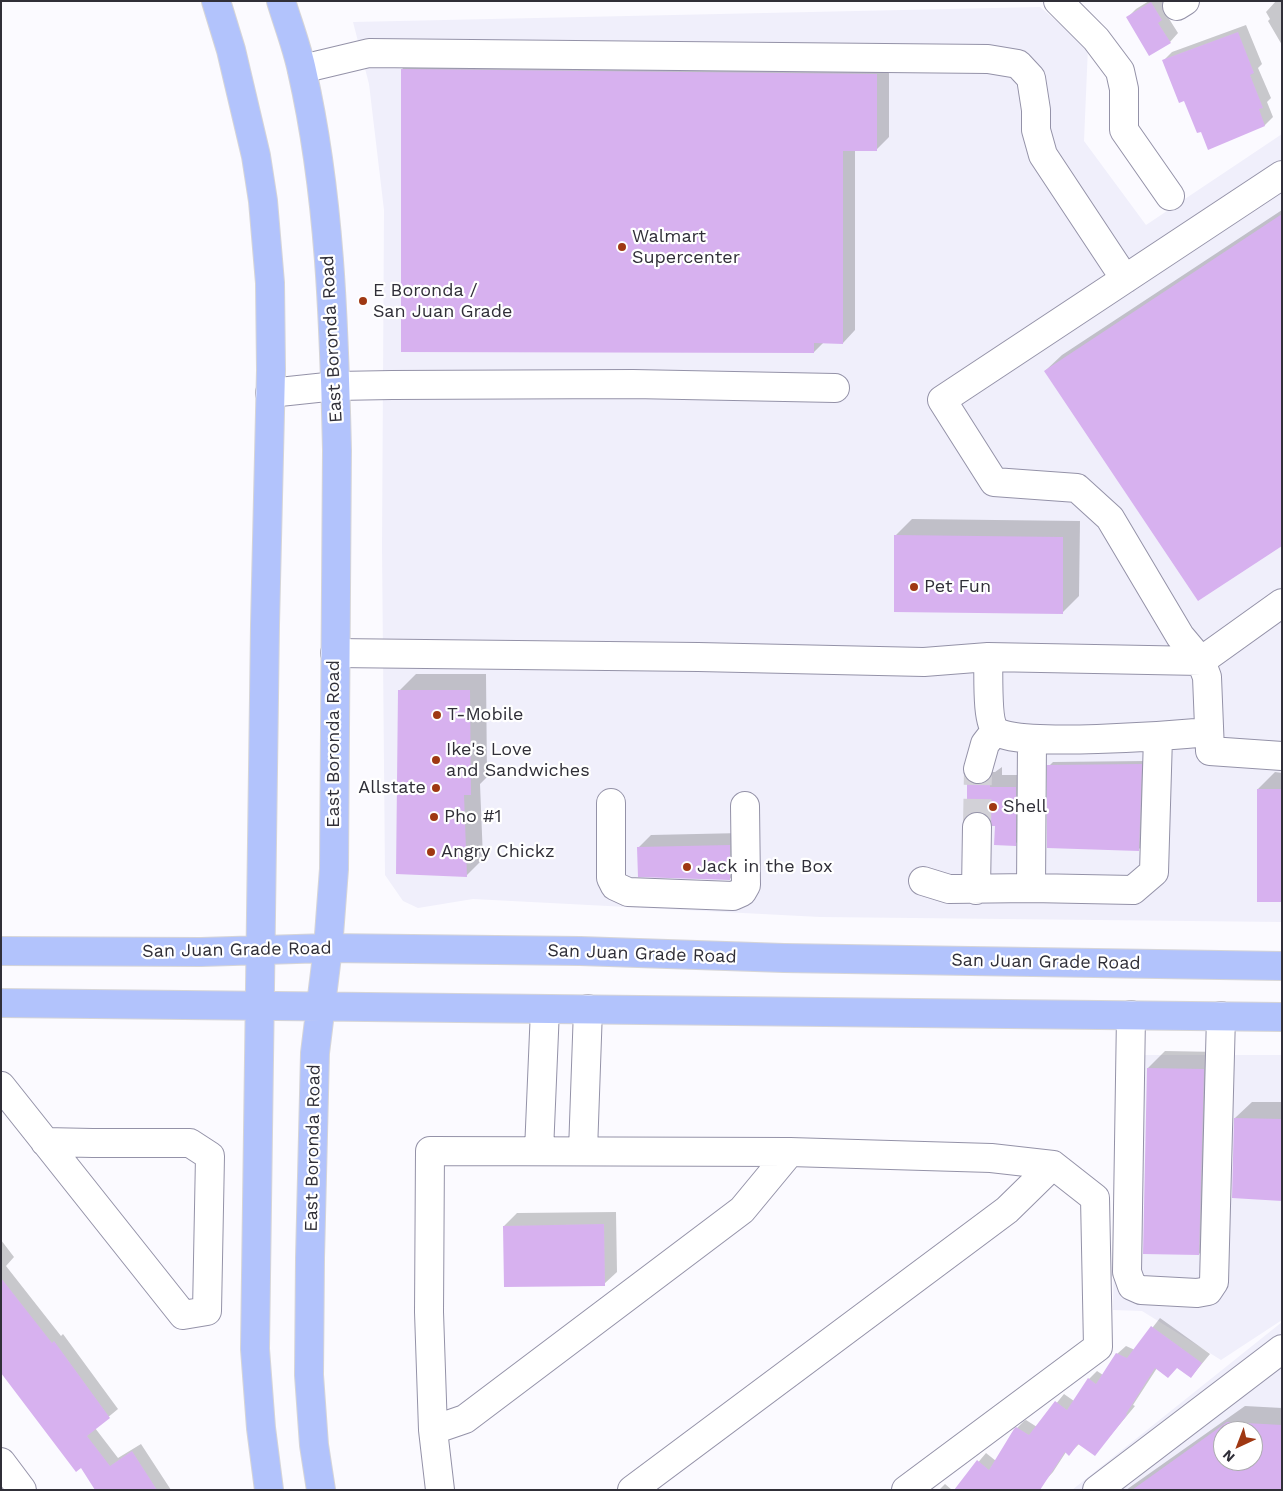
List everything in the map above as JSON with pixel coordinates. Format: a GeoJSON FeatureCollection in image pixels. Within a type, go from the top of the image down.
{"type":"FeatureCollection","features":[{"type":"Feature","properties":{"kind":"main road"},"geometry":{"type":"LineString","coordinates":[[216,1],[231,50],[256,156],[263,201],[270,283],[270,393],[255,1349],[261,1428],[269,1490]]}},
{"type":"Feature","properties":{"kind":"main road","name":"East Boronda Road"},"geometry":{"type":"LineString","coordinates":[[282,1],[302,69],[318,154],[326,225],[336,386],[334,869],[328,948],[315,1053],[309,1359],[314,1445],[321,1490]]}},
{"type":"Feature","properties":{"kind":"main road","name":"San Juan Grade Road"},"geometry":{"type":"LineString","coordinates":[[1,951],[261,951],[328,948],[580,951],[784,958],[1282,966]]}},
{"type":"Feature","properties":{"kind":"main road"},"geometry":{"type":"LineString","coordinates":[[1,1002],[1282,1017]]}},
{"type":"Feature","properties":{"kind":"street"},"geometry":{"type":"LineString","coordinates":[[1058,1],[1096,39],[1120,71],[1124,89],[1124,130],[1170,196]]}},
{"type":"Feature","properties":{"kind":"street"},"geometry":{"type":"LineString","coordinates":[[302,69],[370,53],[988,59],[1018,64],[1031,78],[1036,110],[1036,130],[1043,154],[1125,278]]}},
{"type":"Feature","properties":{"kind":"street"},"geometry":{"type":"LineString","coordinates":[[1282,175],[942,400],[994,482],[1078,488],[1110,518],[1180,636],[1201,661],[1207,678],[1210,751],[1282,756]]}},
{"type":"Feature","properties":{"kind":"street"},"geometry":{"type":"LineString","coordinates":[[270,393],[336,386],[633,384],[835,388]]}},
{"type":"Feature","properties":{"kind":"street"},"geometry":{"type":"LineString","coordinates":[[335,653],[651,658],[698,657],[924,662],[988,656],[1201,661],[1282,603]]}},
{"type":"Feature","properties":{"kind":"street"},"geometry":{"type":"LineString","coordinates":[[988,656],[991,720],[995,731],[1004,736],[1032,740],[1158,737],[1209,732]]}},
{"type":"Feature","properties":{"kind":"street"},"geometry":{"type":"LineString","coordinates":[[978,769],[986,744],[995,731]]}},
{"type":"Feature","properties":{"kind":"street"},"geometry":{"type":"LineString","coordinates":[[923,881],[948,889],[1133,890],[1154,872],[1158,737]]}},
{"type":"Feature","properties":{"kind":"street"},"geometry":{"type":"LineString","coordinates":[[1031,888],[1032,740]]}},
{"type":"Feature","properties":{"kind":"street"},"geometry":{"type":"LineString","coordinates":[[611,803],[611,878],[615,886],[628,892],[733,896],[742,892],[746,885],[745,806]]}},
{"type":"Feature","properties":{"kind":"street"},"geometry":{"type":"LineString","coordinates":[[976,890],[977,827]]}},
{"type":"Feature","properties":{"kind":"street"},"geometry":{"type":"LineString","coordinates":[[540,1151],[545,1008]]}},
{"type":"Feature","properties":{"kind":"street"},"geometry":{"type":"LineString","coordinates":[[584,1151],[588,1009]]}},
{"type":"Feature","properties":{"kind":"street"},"geometry":{"type":"LineString","coordinates":[[1131,1015],[1126,1272],[1132,1286],[1141,1290],[1197,1293],[1208,1291],[1214,1282],[1221,1016]]}},
{"type":"Feature","properties":{"kind":"street"},"geometry":{"type":"LineString","coordinates":[[1,1086],[45,1142],[183,1315],[207,1311],[210,1156],[190,1143],[45,1142]]}},
{"type":"Feature","properties":{"kind":"street"},"geometry":{"type":"LineString","coordinates":[[440,1490],[433,1430],[429,1312],[430,1151],[790,1152],[991,1158],[1053,1165],[1095,1198],[1098,1347],[906,1490]]}},
{"type":"Feature","properties":{"kind":"street"},"geometry":{"type":"LineString","coordinates":[[433,1430],[465,1419],[742,1210],[790,1152]]}},
{"type":"Feature","properties":{"kind":"street"},"geometry":{"type":"LineString","coordinates":[[632,1490],[1007,1210],[1053,1165]]}},
{"type":"Feature","properties":{"kind":"street"},"geometry":{"type":"LineString","coordinates":[[1097,1490],[1282,1349]]}},
{"type":"Feature","properties":{"kind":"street"},"geometry":{"type":"LineString","coordinates":[[1,1462],[22,1490]]}},
{"type":"Feature","properties":{"kind":"shaded area"},"geometry":{"type":"Polygon","coordinates":[[[1040,7],[1088,47],[1084,141],[1146,225],[1282,134],[1282,922],[820,917],[473,899],[418,908],[403,901],[385,875],[382,547],[384,210],[369,84],[353,22],[1040,7]]]}},
{"type":"Feature","properties":{"kind":"shaded area"},"geometry":{"type":"Polygon","coordinates":[[[1116,1055],[1282,1055],[1282,1320],[1221,1360],[1142,1311],[1113,1310],[1116,1055]]]}},
{"type":"Feature","properties":{"kind":"shaded area"},"geometry":{"type":"Polygon","coordinates":[[[1282,1322],[1282,1490],[1072,1490],[1282,1322]]]}},
{"type":"Feature","properties":{"kind":"building"},"geometry":{"type":"Polygon","coordinates":[[[1151,2],[1162,20],[1158,23],[1171,43],[1149,56],[1126,17],[1151,2]]]}},
{"type":"Feature","properties":{"kind":"building"},"geometry":{"type":"Polygon","coordinates":[[[1238,32],[1254,73],[1250,75],[1263,108],[1259,109],[1265,126],[1208,150],[1201,132],[1197,133],[1184,101],[1179,103],[1162,60],[1238,32]]]}},
{"type":"Feature","properties":{"kind":"building","name":"Walmart Supercenter"},"geometry":{"type":"Polygon","coordinates":[[[401,69],[877,74],[877,151],[843,151],[843,344],[814,343],[814,353],[401,352],[401,69]]]}},
{"type":"Feature","properties":{"kind":"building"},"geometry":{"type":"Polygon","coordinates":[[[1282,214],[1282,546],[1198,601],[1044,371],[1282,214]]]}},
{"type":"Feature","properties":{"kind":"building"},"geometry":{"type":"Polygon","coordinates":[[[894,535],[1063,537],[1063,614],[894,612],[894,535]]]}},
{"type":"Feature","properties":{"kind":"building"},"geometry":{"type":"Polygon","coordinates":[[[398,690],[470,690],[471,795],[464,795],[467,877],[396,874],[398,690]]]}},
{"type":"Feature","properties":{"kind":"building"},"geometry":{"type":"Polygon","coordinates":[[[1142,764],[1139,851],[1047,848],[1047,765],[1142,764]]]}},
{"type":"Feature","properties":{"kind":"building","name":"Shell"},"geometry":{"type":"Polygon","coordinates":[[[990,778],[990,787],[1016,787],[1016,846],[994,845],[995,826],[992,826],[990,819],[985,814],[977,811],[967,816],[967,780],[973,784],[981,784],[990,778]]]}},
{"type":"Feature","properties":{"kind":"building"},"geometry":{"type":"Polygon","coordinates":[[[1257,789],[1282,789],[1282,902],[1257,902],[1257,789]]]}},
{"type":"Feature","properties":{"kind":"building","name":"Jack in the Box"},"geometry":{"type":"Polygon","coordinates":[[[730,845],[730,880],[638,877],[637,847],[730,845]]]}},
{"type":"Feature","properties":{"kind":"building"},"geometry":{"type":"Polygon","coordinates":[[[1147,1068],[1204,1069],[1199,1255],[1143,1254],[1147,1068]]]}},
{"type":"Feature","properties":{"kind":"building"},"geometry":{"type":"Polygon","coordinates":[[[1234,1118],[1282,1119],[1282,1201],[1232,1198],[1234,1118]]]}},
{"type":"Feature","properties":{"kind":"building"},"geometry":{"type":"Polygon","coordinates":[[[604,1224],[605,1286],[504,1287],[503,1226],[604,1224]]]}},
{"type":"Feature","properties":{"kind":"building"},"geometry":{"type":"Polygon","coordinates":[[[1,1278],[52,1343],[54,1341],[110,1418],[87,1436],[110,1466],[132,1451],[157,1490],[95,1490],[81,1468],[76,1472],[1,1373],[1,1278]]]}},
{"type":"Feature","properties":{"kind":"building"},"geometry":{"type":"Polygon","coordinates":[[[1151,1326],[1202,1363],[1191,1378],[1177,1368],[1168,1378],[1155,1368],[1127,1415],[1095,1456],[1078,1444],[1069,1456],[1065,1452],[1040,1490],[954,1490],[977,1460],[989,1470],[1016,1427],[1029,1435],[1055,1401],[1067,1410],[1088,1378],[1096,1384],[1116,1353],[1127,1358],[1151,1326]]]}},
{"type":"Feature","properties":{"kind":"building"},"geometry":{"type":"Polygon","coordinates":[[[1263,1424],[1282,1425],[1282,1490],[1132,1490],[1213,1432],[1213,1471],[1263,1471],[1263,1424]]]}},
{"type":"Feature","properties":{"kind":"tunnel"},"geometry":{"type":"LineString","coordinates":[[977,827],[978,769]]}},
{"type":"Feature","properties":{"kind":"place","name":"Walmart Supercenter"},"geometry":{"type":"Point","coordinates":[622,247]}},
{"type":"Feature","properties":{"kind":"place","name":"E Boronda / San Juan Grade"},"geometry":{"type":"Point","coordinates":[363,301]}},
{"type":"Feature","properties":{"kind":"place","name":"Pet Fun"},"geometry":{"type":"Point","coordinates":[914,587]}},
{"type":"Feature","properties":{"kind":"place","name":"T-Mobile"},"geometry":{"type":"Point","coordinates":[437,715]}},
{"type":"Feature","properties":{"kind":"place","name":"Ike's Love and Sandwiches"},"geometry":{"type":"Point","coordinates":[436,760]}},
{"type":"Feature","properties":{"kind":"place","name":"Allstate"},"geometry":{"type":"Point","coordinates":[436,788]}},
{"type":"Feature","properties":{"kind":"place","name":"Shell"},"geometry":{"type":"Point","coordinates":[993,807]}},
{"type":"Feature","properties":{"kind":"place","name":"Pho #1"},"geometry":{"type":"Point","coordinates":[434,817]}},
{"type":"Feature","properties":{"kind":"place","name":"Angry Chickz"},"geometry":{"type":"Point","coordinates":[431,852]}},
{"type":"Feature","properties":{"kind":"place","name":"Jack in the Box"},"geometry":{"type":"Point","coordinates":[687,867]}}]}
